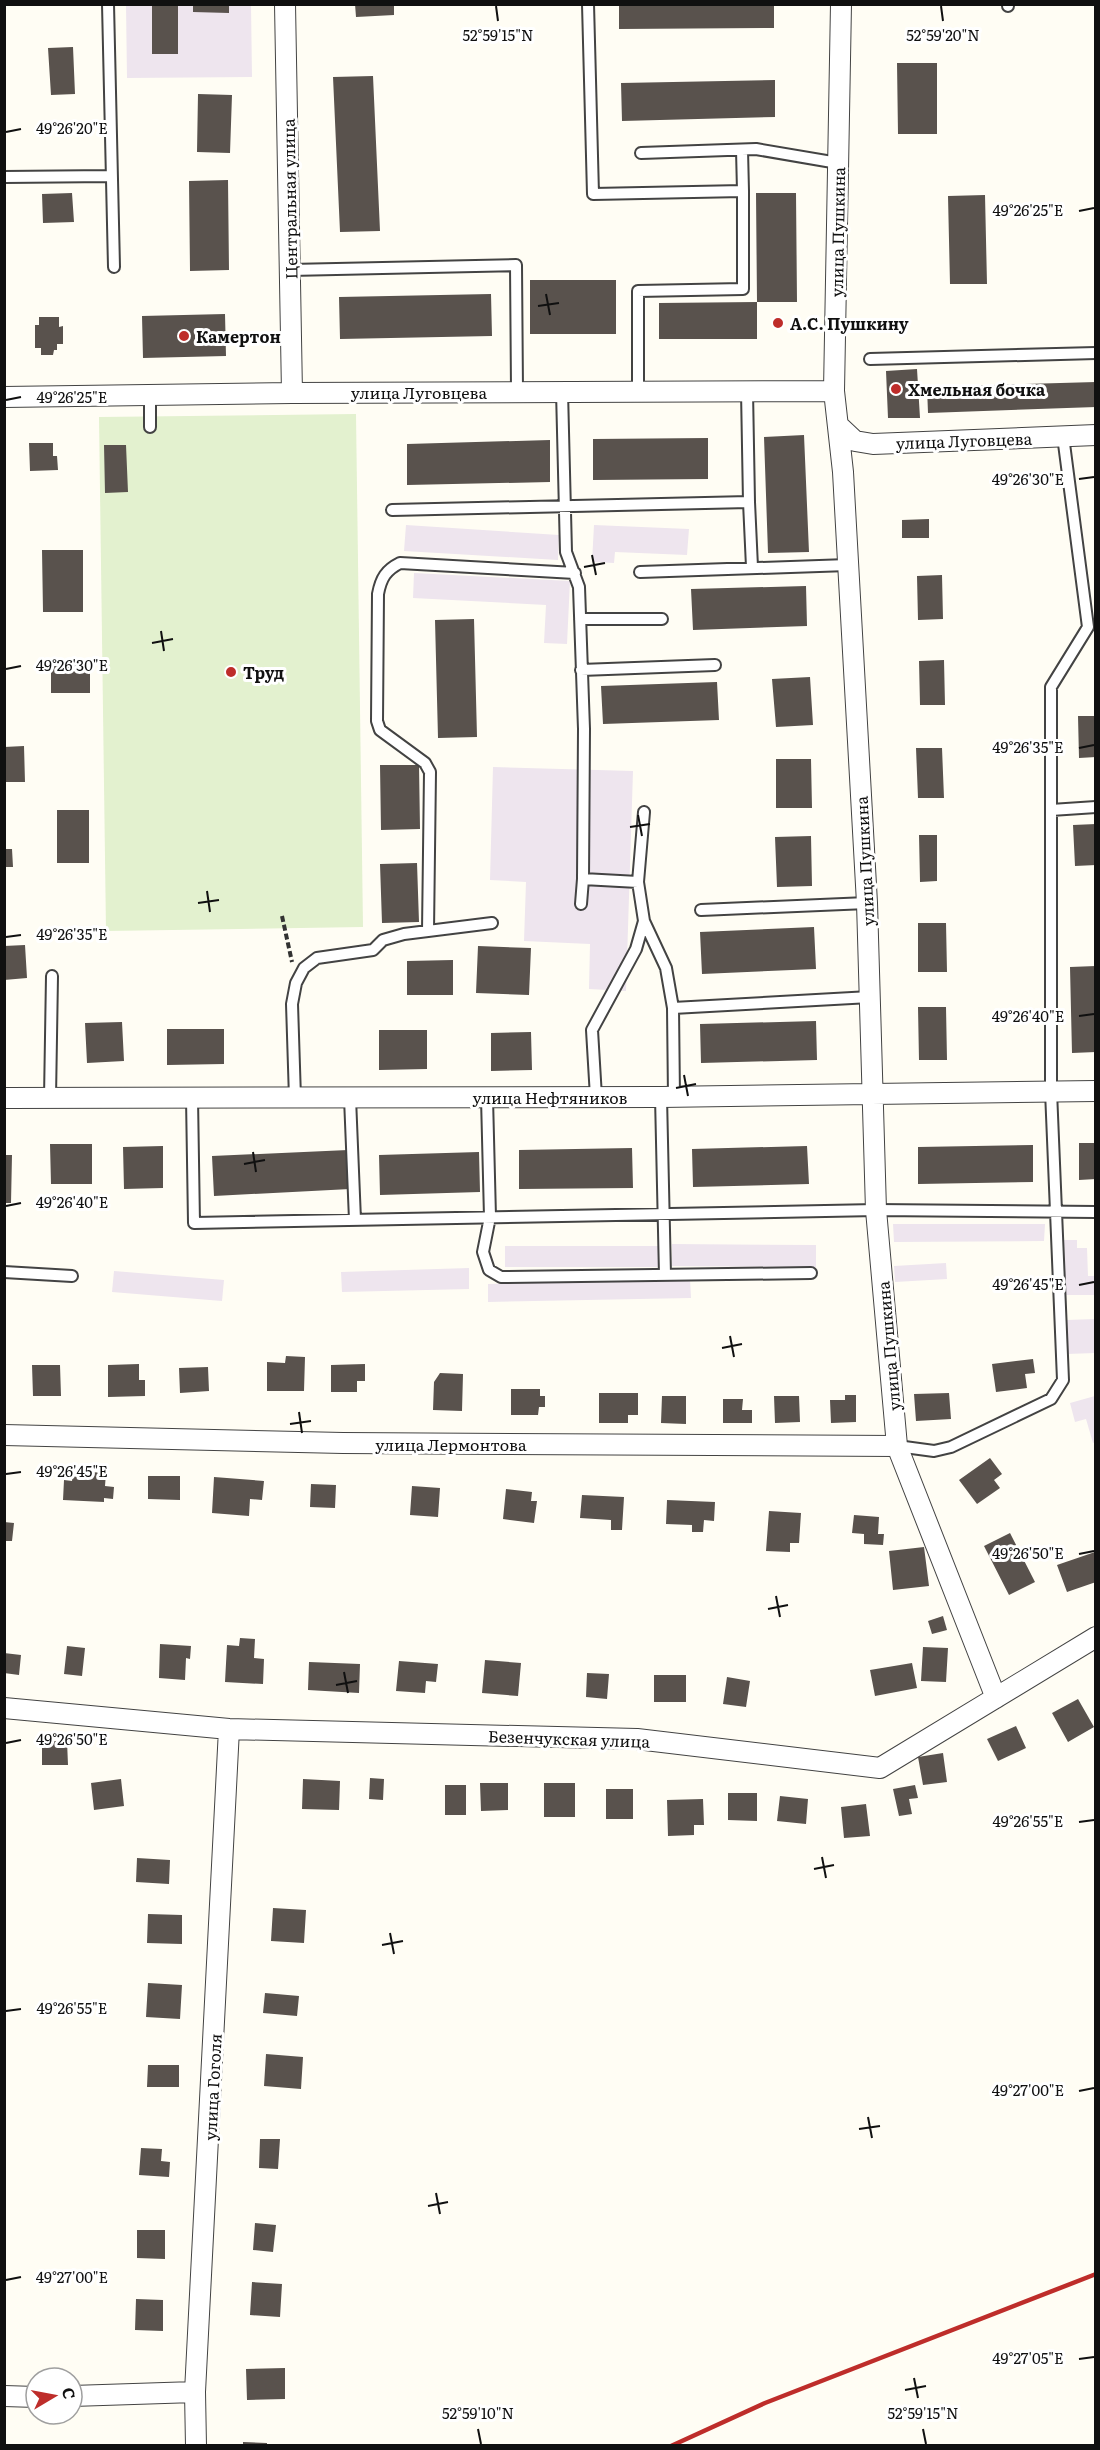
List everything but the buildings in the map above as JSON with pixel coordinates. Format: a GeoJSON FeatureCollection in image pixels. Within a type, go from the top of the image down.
{"type":"FeatureCollection","features":[{"type":"Feature","properties":{"kind":"street","name":"Центральная улица"},"geometry":{"type":"LineString","coordinates":[[285,4],[292,393]]}},
{"type":"Feature","properties":{"kind":"street","name":"улица Пушкина"},"geometry":{"type":"LineString","coordinates":[[841,4],[834,391],[839,426],[848,565],[867,903],[876,1210],[897,1446],[996,1698]]}},
{"type":"Feature","properties":{"kind":"street","name":"улица Луговцева"},"geometry":{"type":"LineString","coordinates":[[4,397],[517,391],[834,391]]}},
{"type":"Feature","properties":{"kind":"street","name":"улица Луговцева"},"geometry":{"type":"LineString","coordinates":[[839,426],[855,441],[873,444],[1095,435]]}},
{"type":"Feature","properties":{"kind":"street","name":"улица Нефтяников"},"geometry":{"type":"LineString","coordinates":[[4,1098],[668,1097],[1095,1091]]}},
{"type":"Feature","properties":{"kind":"street","name":"улица Лермонтова"},"geometry":{"type":"LineString","coordinates":[[4,1435],[343,1443],[897,1446]]}},
{"type":"Feature","properties":{"kind":"street","name":"Безенчукская улица"},"geometry":{"type":"LineString","coordinates":[[4,1708],[229,1729],[637,1739],[880,1768],[1095,1637]]}},
{"type":"Feature","properties":{"kind":"street","name":"улица Гоголя"},"geometry":{"type":"LineString","coordinates":[[196,2445],[195,2392],[229,1729]]}},
{"type":"Feature","properties":{"kind":"street"},"geometry":{"type":"LineString","coordinates":[[84,2396],[195,2392]]}},
{"type":"Feature","properties":{"kind":"street"},"geometry":{"type":"LineString","coordinates":[[4,2396],[24,2397]]}},
{"type":"Feature","properties":{"kind":"lane"},"geometry":{"type":"LineString","coordinates":[[108,4],[114,267]]}},
{"type":"Feature","properties":{"kind":"lane"},"geometry":{"type":"LineString","coordinates":[[588,4],[593,194],[743,191]]}},
{"type":"Feature","properties":{"kind":"lane"},"geometry":{"type":"LineString","coordinates":[[641,153],[756,149],[838,163]]}},
{"type":"Feature","properties":{"kind":"lane"},"geometry":{"type":"LineString","coordinates":[[638,391],[638,291],[743,289],[742,150]]}},
{"type":"Feature","properties":{"kind":"lane"},"geometry":{"type":"LineString","coordinates":[[4,177],[111,176]]}},
{"type":"Feature","properties":{"kind":"lane"},"geometry":{"type":"LineString","coordinates":[[290,270],[516,266],[517,391]]}},
{"type":"Feature","properties":{"kind":"lane"},"geometry":{"type":"LineString","coordinates":[[870,359],[1095,353]]}},
{"type":"Feature","properties":{"kind":"lane"},"geometry":{"type":"LineString","coordinates":[[562,391],[566,552],[579,587],[584,729],[581,904]]}},
{"type":"Feature","properties":{"kind":"lane"},"geometry":{"type":"LineString","coordinates":[[747,391],[752,567]]}},
{"type":"Feature","properties":{"kind":"lane"},"geometry":{"type":"LineString","coordinates":[[150,395],[150,427]]}},
{"type":"Feature","properties":{"kind":"lane"},"geometry":{"type":"LineString","coordinates":[[897,1446],[934,1451],[951,1447],[1051,1399],[1063,1380],[1054,1212],[1051,1091],[1051,687],[1092,627],[1063,436]]}},
{"type":"Feature","properties":{"kind":"lane"},"geometry":{"type":"LineString","coordinates":[[392,510],[749,501]]}},
{"type":"Feature","properties":{"kind":"lane"},"geometry":{"type":"LineString","coordinates":[[428,931],[430,772],[425,762],[380,730],[377,721],[380,582],[391,568],[400,563],[575,573]]}},
{"type":"Feature","properties":{"kind":"lane"},"geometry":{"type":"LineString","coordinates":[[640,572],[848,565]]}},
{"type":"Feature","properties":{"kind":"lane"},"geometry":{"type":"LineString","coordinates":[[580,619],[662,619]]}},
{"type":"Feature","properties":{"kind":"lane"},"geometry":{"type":"LineString","coordinates":[[581,670],[715,665]]}},
{"type":"Feature","properties":{"kind":"lane"},"geometry":{"type":"LineString","coordinates":[[1051,810],[1095,807]]}},
{"type":"Feature","properties":{"kind":"lane"},"geometry":{"type":"LineString","coordinates":[[645,812],[638,882],[644,921],[666,968],[673,1008],[663,1214],[665,1275]]}},
{"type":"Feature","properties":{"kind":"lane"},"geometry":{"type":"LineString","coordinates":[[583,879],[638,882]]}},
{"type":"Feature","properties":{"kind":"lane"},"geometry":{"type":"LineString","coordinates":[[701,910],[867,903]]}},
{"type":"Feature","properties":{"kind":"lane"},"geometry":{"type":"LineString","coordinates":[[596,1097],[592,1030],[636,949],[644,921]]}},
{"type":"Feature","properties":{"kind":"lane"},"geometry":{"type":"LineString","coordinates":[[295,1098],[292,1004],[296,983],[304,969],[317,958],[373,950],[383,940],[404,934],[492,923]]}},
{"type":"Feature","properties":{"kind":"lane"},"geometry":{"type":"LineString","coordinates":[[50,1098],[51,976]]}},
{"type":"Feature","properties":{"kind":"lane"},"geometry":{"type":"LineString","coordinates":[[673,1008],[870,997]]}},
{"type":"Feature","properties":{"kind":"lane"},"geometry":{"type":"LineString","coordinates":[[192,1098],[194,1222],[876,1210],[1095,1212]]}},
{"type":"Feature","properties":{"kind":"lane"},"geometry":{"type":"LineString","coordinates":[[350,1098],[355,1220]]}},
{"type":"Feature","properties":{"kind":"lane"},"geometry":{"type":"LineString","coordinates":[[487,1098],[490,1217],[483,1252],[489,1270],[501,1277],[811,1273]]}},
{"type":"Feature","properties":{"kind":"lane"},"geometry":{"type":"LineString","coordinates":[[4,1272],[72,1276]]}},
{"type":"Feature","properties":{"kind":"path"},"geometry":{"type":"LineString","coordinates":[[282,916],[296,983]]}},
{"type":"Feature","properties":{"kind":"shaded area"},"geometry":{"type":"Polygon","coordinates":[[[126,5],[251,5],[252,77],[127,78],[126,5]]]}},
{"type":"Feature","properties":{"kind":"shaded area"},"geometry":{"type":"Polygon","coordinates":[[[406,525],[559,535],[558,560],[404,551],[406,525]]]}},
{"type":"Feature","properties":{"kind":"shaded area"},"geometry":{"type":"Polygon","coordinates":[[[594,525],[689,529],[687,555],[615,552],[614,563],[592,562],[594,525]]]}},
{"type":"Feature","properties":{"kind":"shaded area"},"geometry":{"type":"Polygon","coordinates":[[[414,573],[570,581],[567,644],[544,643],[546,605],[413,598],[414,573]]]}},
{"type":"Feature","properties":{"kind":"shaded area"},"geometry":{"type":"Polygon","coordinates":[[[493,767],[633,771],[626,991],[589,989],[590,944],[524,941],[526,882],[490,880],[493,767]]]}},
{"type":"Feature","properties":{"kind":"shaded area"},"geometry":{"type":"Polygon","coordinates":[[[893,1224],[1045,1224],[1044,1241],[894,1242],[893,1224]]]}},
{"type":"Feature","properties":{"kind":"shaded area"},"geometry":{"type":"Polygon","coordinates":[[[1064,1240],[1077,1240],[1077,1248],[1087,1248],[1088,1276],[1095,1276],[1095,1295],[1065,1295],[1064,1240]]]}},
{"type":"Feature","properties":{"kind":"shaded area"},"geometry":{"type":"Polygon","coordinates":[[[672,1244],[816,1245],[816,1267],[672,1266],[672,1244]]]}},
{"type":"Feature","properties":{"kind":"shaded area"},"geometry":{"type":"Polygon","coordinates":[[[505,1246],[659,1246],[659,1267],[505,1267],[505,1246]]]}},
{"type":"Feature","properties":{"kind":"shaded area"},"geometry":{"type":"Polygon","coordinates":[[[946,1263],[947,1279],[895,1282],[894,1266],[946,1263]]]}},
{"type":"Feature","properties":{"kind":"shaded area"},"geometry":{"type":"Polygon","coordinates":[[[469,1268],[469,1289],[342,1292],[341,1272],[469,1268]]]}},
{"type":"Feature","properties":{"kind":"shaded area"},"geometry":{"type":"Polygon","coordinates":[[[114,1271],[224,1280],[222,1301],[112,1292],[114,1271]]]}},
{"type":"Feature","properties":{"kind":"shaded area"},"geometry":{"type":"Polygon","coordinates":[[[690,1279],[691,1298],[488,1302],[488,1284],[690,1279]]]}},
{"type":"Feature","properties":{"kind":"shaded area"},"geometry":{"type":"Polygon","coordinates":[[[1095,1319],[1095,1353],[1067,1354],[1067,1320],[1095,1319]]]}},
{"type":"Feature","properties":{"kind":"shaded area"},"geometry":{"type":"Polygon","coordinates":[[[1095,1396],[1095,1442],[1093,1443],[1086,1419],[1075,1422],[1070,1403],[1095,1396]]]}},
{"type":"Feature","properties":{"kind":"green space","name":"Труд"},"geometry":{"type":"Polygon","coordinates":[[[356,414],[363,927],[106,931],[99,417],[356,414]]]}},
{"type":"Feature","properties":{"kind":"railway"},"geometry":{"type":"LineString","coordinates":[[671,2446],[765,2403],[1096,2274]]}},
{"type":"Feature","properties":{"kind":"place","name":"А.С. Пушкину"},"geometry":{"type":"Point","coordinates":[778,323]}},
{"type":"Feature","properties":{"kind":"place","name":"Камертон"},"geometry":{"type":"Point","coordinates":[184,336]}},
{"type":"Feature","properties":{"kind":"place","name":"Хмельная бочка"},"geometry":{"type":"Point","coordinates":[896,389]}},
{"type":"Feature","properties":{"kind":"place","name":"Труд"},"geometry":{"type":"Point","coordinates":[231,672]}}]}
